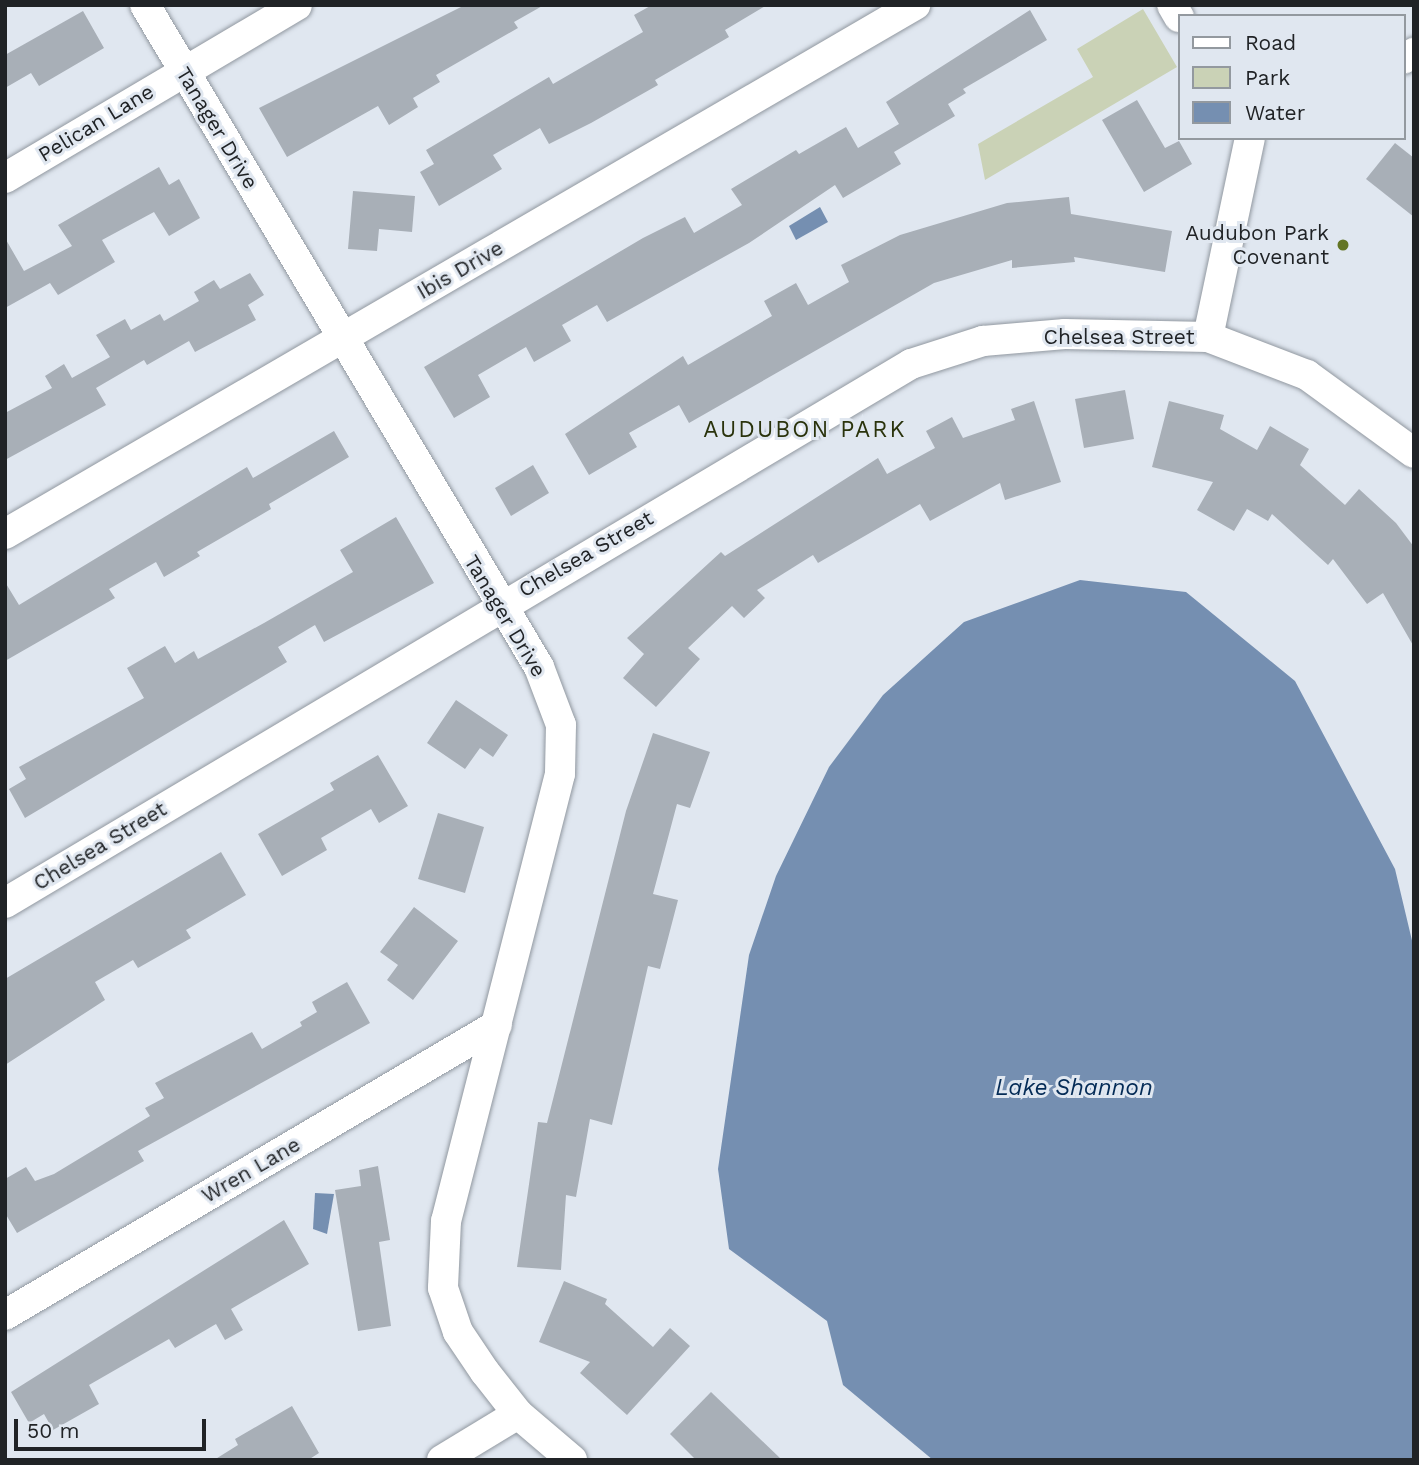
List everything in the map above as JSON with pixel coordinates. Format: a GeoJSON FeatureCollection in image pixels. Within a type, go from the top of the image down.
{"type":"FeatureCollection","features":[{"type":"Feature","properties":{"kind":"street","name":"Tanager Drive"},"geometry":{"type":"LineString","coordinates":[[145,5],[499,605],[539,667],[561,725],[560,774],[446,1221],[443,1288],[458,1332],[518,1414],[572,1460]]}},
{"type":"Feature","properties":{"kind":"street","name":"Pelican Lane"},"geometry":{"type":"LineString","coordinates":[[5,178],[183,70],[297,5]]}},
{"type":"Feature","properties":{"kind":"street","name":"Ibis Drive"},"geometry":{"type":"LineString","coordinates":[[5,534],[915,5]]}},
{"type":"Feature","properties":{"kind":"street"},"geometry":{"type":"LineString","coordinates":[[1208,337],[1255,140]]}},
{"type":"Feature","properties":{"kind":"street","name":"Chelsea Street"},"geometry":{"type":"LineString","coordinates":[[5,903],[499,605],[911,364],[983,341],[1065,334],[1208,337],[1307,375],[1414,453]]}},
{"type":"Feature","properties":{"kind":"street","name":"Wren Lane"},"geometry":{"type":"LineString","coordinates":[[5,1314],[497,1025]]}},
{"type":"Feature","properties":{"kind":"street"},"geometry":{"type":"LineString","coordinates":[[442,1460],[518,1414]]}},
{"type":"Feature","properties":{"kind":"green space"},"geometry":{"type":"Polygon","coordinates":[[[1143,9],[1177,67],[985,180],[978,144],[1093,77],[1077,49],[1143,9]]]}},
{"type":"Feature","properties":{"kind":"water"},"geometry":{"type":"Polygon","coordinates":[[[820,207],[828,222],[796,240],[789,226],[820,207]]]}},
{"type":"Feature","properties":{"kind":"water","name":"Lake Shannon"},"geometry":{"type":"Polygon","coordinates":[[[1080,580],[1186,592],[1295,681],[1395,869],[1414,949],[1414,1460],[933,1460],[843,1385],[827,1321],[729,1249],[718,1169],[749,955],[776,876],[829,767],[883,695],[964,622],[1080,580]]]}},
{"type":"Feature","properties":{"kind":"water"},"geometry":{"type":"Polygon","coordinates":[[[315,1193],[334,1194],[327,1234],[313,1229],[315,1193]]]}},
{"type":"Feature","properties":{"kind":"building"},"geometry":{"type":"Polygon","coordinates":[[[465,5],[544,5],[514,22],[518,28],[436,75],[440,82],[413,98],[418,107],[389,125],[378,106],[287,157],[259,108],[465,5]]]}},
{"type":"Feature","properties":{"kind":"building"},"geometry":{"type":"Polygon","coordinates":[[[652,5],[767,5],[725,30],[729,37],[655,80],[658,85],[591,123],[549,144],[540,128],[493,155],[502,169],[439,206],[420,172],[434,164],[426,150],[549,77],[553,84],[643,32],[634,15],[652,5]]]}},
{"type":"Feature","properties":{"kind":"building"},"geometry":{"type":"Polygon","coordinates":[[[1030,10],[1047,40],[963,89],[966,93],[948,104],[955,116],[894,152],[901,164],[843,198],[835,185],[749,243],[607,322],[597,305],[562,325],[571,341],[534,362],[526,347],[478,375],[490,397],[454,418],[424,367],[643,238],[685,217],[694,233],[742,205],[731,189],[796,150],[799,154],[846,127],[858,148],[899,124],[886,102],[1030,10]]]}},
{"type":"Feature","properties":{"kind":"building"},"geometry":{"type":"Polygon","coordinates":[[[83,11],[104,48],[39,86],[31,73],[5,88],[5,55],[83,11]]]}},
{"type":"Feature","properties":{"kind":"building"},"geometry":{"type":"Polygon","coordinates":[[[1137,100],[1165,148],[1179,141],[1192,164],[1144,192],[1102,120],[1137,100]]]}},
{"type":"Feature","properties":{"kind":"building"},"geometry":{"type":"Polygon","coordinates":[[[1395,143],[1414,158],[1414,217],[1366,179],[1395,143]]]}},
{"type":"Feature","properties":{"kind":"building"},"geometry":{"type":"Polygon","coordinates":[[[159,167],[169,185],[179,179],[200,218],[169,236],[154,212],[102,240],[115,262],[58,295],[50,283],[5,308],[5,238],[24,271],[72,246],[58,225],[159,167]]]}},
{"type":"Feature","properties":{"kind":"building"},"geometry":{"type":"Polygon","coordinates":[[[353,191],[415,196],[412,232],[379,229],[377,251],[348,249],[353,191]]]}},
{"type":"Feature","properties":{"kind":"building"},"geometry":{"type":"Polygon","coordinates":[[[1069,197],[1071,214],[1172,231],[1165,272],[1074,257],[1075,262],[1012,268],[1012,260],[934,283],[689,423],[679,405],[629,433],[637,447],[589,475],[565,434],[683,356],[688,365],[772,316],[764,301],[796,283],[808,305],[849,282],[841,265],[900,235],[1007,203],[1069,197]]]}},
{"type":"Feature","properties":{"kind":"building"},"geometry":{"type":"Polygon","coordinates":[[[250,273],[264,295],[248,305],[256,320],[195,352],[189,341],[147,365],[144,360],[96,388],[106,405],[5,460],[5,413],[52,388],[45,376],[64,364],[72,378],[110,357],[96,335],[125,319],[131,330],[160,314],[164,321],[199,301],[194,292],[214,280],[220,289],[250,273]]]}},
{"type":"Feature","properties":{"kind":"building"},"geometry":{"type":"Polygon","coordinates":[[[1125,390],[1134,439],[1084,448],[1075,399],[1125,390]]]}},
{"type":"Feature","properties":{"kind":"building"},"geometry":{"type":"Polygon","coordinates":[[[1034,401],[1061,482],[1005,500],[1000,483],[930,521],[920,504],[818,563],[813,555],[757,590],[765,598],[744,618],[732,606],[688,648],[700,659],[656,707],[623,678],[644,654],[627,638],[721,552],[725,556],[878,458],[887,474],[935,448],[926,431],[952,417],[963,438],[1015,420],[1011,409],[1034,401]]]}},
{"type":"Feature","properties":{"kind":"building"},"geometry":{"type":"Polygon","coordinates":[[[1169,401],[1224,415],[1220,429],[1257,450],[1270,426],[1309,449],[1300,465],[1345,505],[1359,489],[1396,523],[1414,547],[1414,647],[1383,593],[1367,604],[1333,559],[1328,565],[1272,514],[1268,521],[1247,509],[1234,531],[1197,510],[1213,482],[1152,467],[1169,401]]]}},
{"type":"Feature","properties":{"kind":"building"},"geometry":{"type":"Polygon","coordinates":[[[334,431],[349,457],[269,504],[271,509],[197,552],[200,556],[164,577],[156,562],[109,589],[115,598],[5,661],[5,582],[19,605],[247,467],[253,478],[334,431]]]}},
{"type":"Feature","properties":{"kind":"building"},"geometry":{"type":"Polygon","coordinates":[[[533,465],[549,493],[511,516],[495,488],[533,465]]]}},
{"type":"Feature","properties":{"kind":"building"},"geometry":{"type":"Polygon","coordinates":[[[396,517],[434,583],[324,642],[315,625],[278,647],[287,662],[25,818],[9,789],[26,779],[19,767],[144,698],[127,668],[165,646],[175,663],[194,651],[198,659],[264,623],[353,572],[340,550],[396,517]]]}},
{"type":"Feature","properties":{"kind":"building"},"geometry":{"type":"Polygon","coordinates":[[[456,700],[508,735],[493,757],[480,748],[465,769],[427,743],[456,700]]]}},
{"type":"Feature","properties":{"kind":"building"},"geometry":{"type":"Polygon","coordinates":[[[653,733],[710,752],[690,808],[677,804],[653,894],[678,900],[660,969],[648,966],[612,1125],[590,1119],[576,1197],[566,1195],[561,1270],[517,1267],[538,1122],[547,1123],[626,811],[653,733]]]}},
{"type":"Feature","properties":{"kind":"building"},"geometry":{"type":"Polygon","coordinates":[[[378,755],[408,806],[379,823],[371,809],[321,838],[327,850],[282,876],[258,834],[334,790],[330,783],[378,755]]]}},
{"type":"Feature","properties":{"kind":"building"},"geometry":{"type":"Polygon","coordinates":[[[438,813],[484,827],[465,893],[418,879],[438,813]]]}},
{"type":"Feature","properties":{"kind":"building"},"geometry":{"type":"Polygon","coordinates":[[[221,852],[246,895],[186,930],[191,938],[138,968],[133,960],[95,982],[105,1000],[5,1065],[5,979],[221,852]]]}},
{"type":"Feature","properties":{"kind":"building"},"geometry":{"type":"Polygon","coordinates":[[[414,907],[458,941],[413,1000],[387,980],[398,965],[380,952],[414,907]]]}},
{"type":"Feature","properties":{"kind":"building"},"geometry":{"type":"Polygon","coordinates":[[[347,982],[370,1023],[138,1151],[144,1161],[17,1233],[5,1213],[5,1179],[26,1167],[35,1181],[54,1174],[150,1116],[145,1108],[164,1098],[155,1083],[252,1032],[262,1049],[302,1026],[300,1022],[317,1012],[312,1002],[347,982]]]}},
{"type":"Feature","properties":{"kind":"building"},"geometry":{"type":"Polygon","coordinates":[[[378,1166],[390,1240],[379,1242],[391,1326],[358,1331],[335,1190],[361,1186],[359,1170],[378,1166]]]}},
{"type":"Feature","properties":{"kind":"building"},"geometry":{"type":"Polygon","coordinates":[[[284,1220],[309,1264],[231,1309],[243,1330],[225,1340],[216,1324],[175,1348],[169,1339],[89,1385],[99,1404],[53,1430],[44,1414],[29,1423],[11,1392],[284,1220]]]}},
{"type":"Feature","properties":{"kind":"building"},"geometry":{"type":"Polygon","coordinates":[[[564,1281],[607,1299],[605,1304],[653,1347],[670,1328],[690,1346],[627,1415],[580,1373],[590,1362],[539,1342],[564,1281]]]}},
{"type":"Feature","properties":{"kind":"building"},"geometry":{"type":"Polygon","coordinates":[[[711,1392],[782,1460],[696,1460],[670,1434],[711,1392]]]}},
{"type":"Feature","properties":{"kind":"building"},"geometry":{"type":"Polygon","coordinates":[[[292,1406],[319,1453],[308,1460],[214,1460],[238,1445],[235,1439],[292,1406]]]}},
{"type":"Feature","properties":{"kind":"place","name":"Audubon Park Covenant"},"geometry":{"type":"Point","coordinates":[1343,245]}},
{"type":"Feature","properties":{"kind":"district","name":"AUDUBON PARK"},"geometry":{"type":"Point","coordinates":[805,430]}}]}
